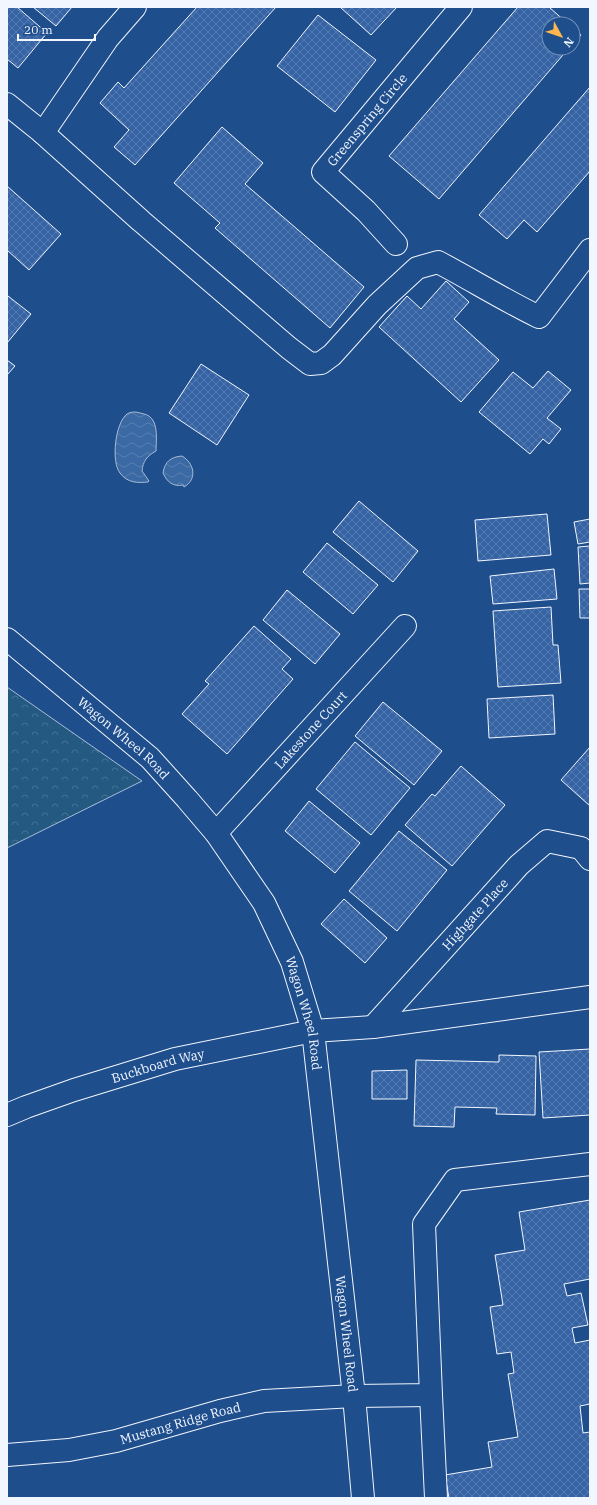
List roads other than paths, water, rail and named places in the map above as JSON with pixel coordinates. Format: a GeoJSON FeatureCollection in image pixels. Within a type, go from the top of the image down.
{"type":"FeatureCollection","features":[{"type":"Feature","properties":{"kind":"street"},"geometry":{"type":"LineString","coordinates":[[44,133],[108,38],[135,7]]}},
{"type":"Feature","properties":{"kind":"street","name":"Greenspring Circle"},"geometry":{"type":"LineString","coordinates":[[396,244],[366,211],[323,172],[461,7]]}},
{"type":"Feature","properties":{"kind":"street"},"geometry":{"type":"LineString","coordinates":[[7,104],[44,133],[110,193],[289,348],[310,364],[321,364],[332,355],[377,305],[417,268],[438,262],[539,317],[590,250]]}},
{"type":"Feature","properties":{"kind":"street","name":"Lakestone Court"},"geometry":{"type":"LineString","coordinates":[[216,833],[405,626]]}},
{"type":"Feature","properties":{"kind":"street","name":"Wagon Wheel Road"},"geometry":{"type":"LineString","coordinates":[[7,639],[150,758],[216,833],[264,903],[292,962],[313,1031],[354,1396],[363,1498]]}},
{"type":"Feature","properties":{"kind":"street","name":"Highgate Place"},"geometry":{"type":"LineString","coordinates":[[373,1027],[519,865],[547,841],[580,848],[590,859]]}},
{"type":"Feature","properties":{"kind":"street"},"geometry":{"type":"LineString","coordinates":[[313,1031],[373,1027],[590,997]]}},
{"type":"Feature","properties":{"kind":"street","name":"Buckboard Way"},"geometry":{"type":"LineString","coordinates":[[7,1115],[74,1090],[175,1059],[313,1031]]}},
{"type":"Feature","properties":{"kind":"street"},"geometry":{"type":"LineString","coordinates":[[436,1498],[424,1224],[454,1180],[590,1164]]}},
{"type":"Feature","properties":{"kind":"street","name":"Mustang Ridge Road"},"geometry":{"type":"LineString","coordinates":[[7,1455],[69,1450],[116,1441],[220,1411],[264,1401],[354,1396],[432,1395]]}},
{"type":"Feature","properties":{"kind":"water"},"geometry":{"type":"Polygon","coordinates":[[[130,412],[136,412],[149,416],[156,428],[156,451],[146,459],[143,464],[142,471],[149,481],[148,482],[129,481],[117,468],[115,452],[117,434],[120,425],[127,414],[130,412]]]}},
{"type":"Feature","properties":{"kind":"water"},"geometry":{"type":"Polygon","coordinates":[[[182,456],[192,467],[193,471],[191,480],[184,487],[183,485],[171,483],[166,479],[163,473],[165,465],[169,460],[182,456]]]}}]}
